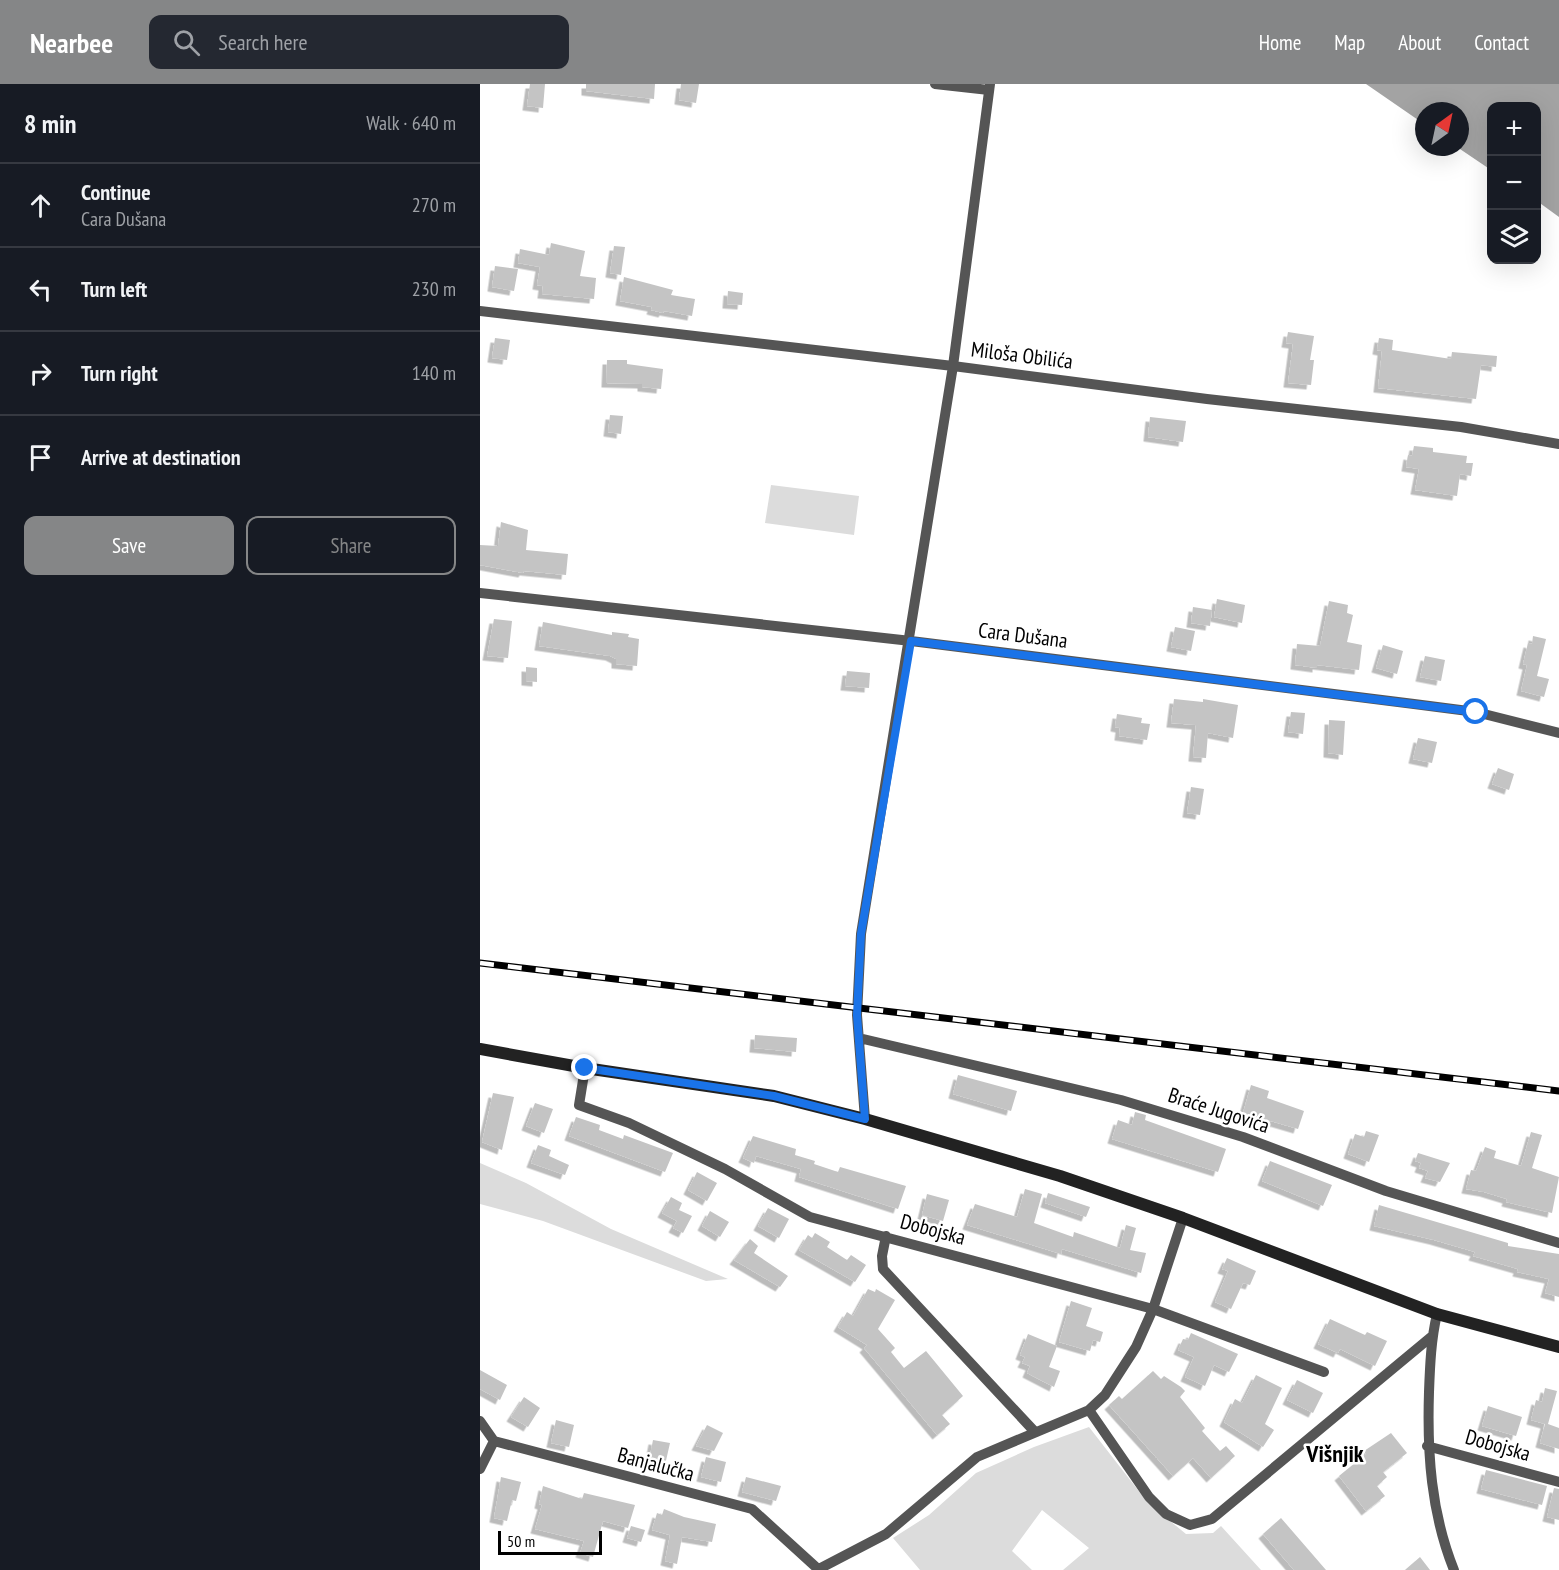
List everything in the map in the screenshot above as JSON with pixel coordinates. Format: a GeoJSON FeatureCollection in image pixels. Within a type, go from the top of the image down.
{"type":"FeatureCollection","features":[{"type":"Feature","properties":{"kind":"main road"},"geometry":{"type":"LineString","coordinates":[[480,1049],[585,1068],[774,1096],[865,1119],[1060,1176],[1183,1218],[1437,1314],[1559,1347]]}},
{"type":"Feature","properties":{"kind":"street"},"geometry":{"type":"LineString","coordinates":[[865,1119],[857,1015],[861,934],[911,641],[953,366],[989,87],[935,84]]}},
{"type":"Feature","properties":{"kind":"street","name":"Miloša Obilića"},"geometry":{"type":"LineString","coordinates":[[480,311],[953,366],[1207,399],[1461,426],[1559,444]]}},
{"type":"Feature","properties":{"kind":"street","name":"Cara Dušana"},"geometry":{"type":"LineString","coordinates":[[480,592],[911,641],[1476,712],[1559,733]]}},
{"type":"Feature","properties":{"kind":"street","name":"Braće Jugovića"},"geometry":{"type":"LineString","coordinates":[[859,1038],[1121,1100],[1243,1137],[1386,1191],[1559,1244]]}},
{"type":"Feature","properties":{"kind":"street","name":"Dobojska"},"geometry":{"type":"LineString","coordinates":[[585,1068],[579,1105],[629,1123],[714,1164],[810,1217],[1153,1309],[1324,1372]]}},
{"type":"Feature","properties":{"kind":"street"},"geometry":{"type":"LineString","coordinates":[[818,1570],[886,1534],[977,1457],[1089,1410],[1105,1395],[1136,1347],[1153,1309],[1183,1218]]}},
{"type":"Feature","properties":{"kind":"street"},"geometry":{"type":"LineString","coordinates":[[886,1236],[882,1256],[884,1269],[1035,1432]]}},
{"type":"Feature","properties":{"kind":"street"},"geometry":{"type":"LineString","coordinates":[[1437,1314],[1431,1337],[1427,1446],[1440,1537],[1454,1570]]}},
{"type":"Feature","properties":{"kind":"street"},"geometry":{"type":"LineString","coordinates":[[1089,1410],[1149,1497],[1166,1514],[1190,1525],[1212,1519],[1431,1337]]}},
{"type":"Feature","properties":{"kind":"street"},"geometry":{"type":"LineString","coordinates":[[480,1421],[494,1441],[480,1469]]}},
{"type":"Feature","properties":{"kind":"street","name":"Banjalučka"},"geometry":{"type":"LineString","coordinates":[[494,1441],[752,1509],[818,1570]]}},
{"type":"Feature","properties":{"kind":"street","name":"Dobojska"},"geometry":{"type":"LineString","coordinates":[[1427,1446],[1559,1482]]}},
{"type":"Feature","properties":{"kind":"shaded area"},"geometry":{"type":"Polygon","coordinates":[[[1366,84],[1559,84],[1559,217],[1541,204],[1541,102],[1487,102],[1487,167],[1469,155],[1469,102],[1415,102],[1415,118],[1366,84]]]}},
{"type":"Feature","properties":{"kind":"shaded area"},"geometry":{"type":"Polygon","coordinates":[[[771,485],[859,496],[854,535],[765,523],[771,485]]]}},
{"type":"Feature","properties":{"kind":"shaded area"},"geometry":{"type":"Polygon","coordinates":[[[480,1163],[526,1183],[611,1229],[728,1279],[706,1281],[543,1221],[480,1204],[480,1163]]]}},
{"type":"Feature","properties":{"kind":"shaded area"},"geometry":{"type":"Polygon","coordinates":[[[1089,1427],[1148,1503],[1186,1534],[1213,1533],[1221,1526],[1261,1570],[1063,1570],[1089,1548],[1042,1510],[1012,1551],[1032,1570],[920,1570],[893,1538],[929,1515],[976,1473],[1034,1447],[1089,1427]]]}},
{"type":"Feature","properties":{"kind":"building"},"geometry":{"type":"Polygon","coordinates":[[[530,84],[545,84],[543,108],[527,106],[530,84]]]}},
{"type":"Feature","properties":{"kind":"building"},"geometry":{"type":"Polygon","coordinates":[[[586,84],[655,84],[654,99],[586,91],[586,84]]]}},
{"type":"Feature","properties":{"kind":"building"},"geometry":{"type":"Polygon","coordinates":[[[681,84],[699,84],[696,103],[679,100],[681,84]]]}},
{"type":"Feature","properties":{"kind":"building"},"geometry":{"type":"Polygon","coordinates":[[[551,243],[585,251],[580,276],[596,278],[594,299],[542,294],[543,286],[537,285],[540,267],[518,263],[520,249],[549,255],[551,243]]]}},
{"type":"Feature","properties":{"kind":"building"},"geometry":{"type":"Polygon","coordinates":[[[614,246],[625,247],[621,275],[610,273],[614,246]]]}},
{"type":"Feature","properties":{"kind":"building"},"geometry":{"type":"Polygon","coordinates":[[[495,266],[518,269],[514,291],[492,287],[495,266]]]}},
{"type":"Feature","properties":{"kind":"building"},"geometry":{"type":"Polygon","coordinates":[[[624,277],[673,290],[671,295],[695,299],[692,316],[664,311],[663,313],[651,310],[652,307],[620,301],[624,277]]]}},
{"type":"Feature","properties":{"kind":"building"},"geometry":{"type":"Polygon","coordinates":[[[728,291],[743,293],[742,305],[727,304],[728,291]]]}},
{"type":"Feature","properties":{"kind":"building"},"geometry":{"type":"Polygon","coordinates":[[[1288,332],[1314,336],[1310,360],[1314,360],[1311,385],[1288,383],[1293,344],[1286,343],[1288,332]]]}},
{"type":"Feature","properties":{"kind":"building"},"geometry":{"type":"Polygon","coordinates":[[[495,338],[510,340],[507,360],[492,358],[495,338]]]}},
{"type":"Feature","properties":{"kind":"building"},"geometry":{"type":"Polygon","coordinates":[[[1379,338],[1393,340],[1392,350],[1451,359],[1452,352],[1497,356],[1496,367],[1481,365],[1476,399],[1378,388],[1382,351],[1377,350],[1379,338]]]}},
{"type":"Feature","properties":{"kind":"building"},"geometry":{"type":"Polygon","coordinates":[[[607,360],[627,360],[627,364],[663,369],[661,389],[642,387],[642,384],[606,383],[607,360]]]}},
{"type":"Feature","properties":{"kind":"building"},"geometry":{"type":"Polygon","coordinates":[[[610,415],[623,416],[621,434],[608,432],[610,415]]]}},
{"type":"Feature","properties":{"kind":"building"},"geometry":{"type":"Polygon","coordinates":[[[1150,417],[1186,421],[1183,442],[1148,437],[1150,417]]]}},
{"type":"Feature","properties":{"kind":"building"},"geometry":{"type":"Polygon","coordinates":[[[1414,446],[1433,448],[1433,452],[1467,456],[1466,463],[1473,463],[1471,476],[1460,474],[1457,496],[1415,490],[1419,469],[1406,467],[1408,455],[1412,456],[1414,446]]]}},
{"type":"Feature","properties":{"kind":"building"},"geometry":{"type":"Polygon","coordinates":[[[501,522],[528,530],[526,550],[568,554],[566,575],[524,571],[523,573],[480,565],[480,545],[498,546],[501,522]]]}},
{"type":"Feature","properties":{"kind":"building"},"geometry":{"type":"Polygon","coordinates":[[[1217,599],[1245,605],[1242,623],[1214,617],[1217,599]]]}},
{"type":"Feature","properties":{"kind":"building"},"geometry":{"type":"Polygon","coordinates":[[[1329,601],[1348,605],[1347,613],[1353,615],[1347,642],[1362,645],[1359,670],[1295,665],[1297,644],[1320,646],[1329,601]]]}},
{"type":"Feature","properties":{"kind":"building"},"geometry":{"type":"Polygon","coordinates":[[[1193,607],[1212,610],[1210,626],[1191,623],[1193,607]]]}},
{"type":"Feature","properties":{"kind":"building"},"geometry":{"type":"Polygon","coordinates":[[[494,619],[512,621],[508,658],[487,656],[494,619]]]}},
{"type":"Feature","properties":{"kind":"building"},"geometry":{"type":"Polygon","coordinates":[[[543,622],[612,635],[612,632],[629,634],[628,637],[639,639],[637,666],[616,664],[616,659],[610,656],[539,646],[543,622]]]}},
{"type":"Feature","properties":{"kind":"building"},"geometry":{"type":"Polygon","coordinates":[[[1175,627],[1195,631],[1191,651],[1171,647],[1175,627]]]}},
{"type":"Feature","properties":{"kind":"building"},"geometry":{"type":"Polygon","coordinates":[[[1533,636],[1546,639],[1537,676],[1549,679],[1544,697],[1521,691],[1527,665],[1523,664],[1528,643],[1532,644],[1533,636]]]}},
{"type":"Feature","properties":{"kind":"building"},"geometry":{"type":"Polygon","coordinates":[[[1383,645],[1403,651],[1397,674],[1376,668],[1383,645]]]}},
{"type":"Feature","properties":{"kind":"building"},"geometry":{"type":"Polygon","coordinates":[[[1425,656],[1445,660],[1441,681],[1420,677],[1425,656]]]}},
{"type":"Feature","properties":{"kind":"building"},"geometry":{"type":"Polygon","coordinates":[[[526,667],[537,668],[537,682],[526,681],[526,667]]]}},
{"type":"Feature","properties":{"kind":"building"},"geometry":{"type":"Polygon","coordinates":[[[847,671],[870,673],[869,688],[845,686],[847,671]]]}},
{"type":"Feature","properties":{"kind":"building"},"geometry":{"type":"Polygon","coordinates":[[[1174,699],[1203,702],[1203,699],[1238,705],[1233,738],[1208,733],[1206,758],[1193,757],[1196,725],[1171,723],[1174,699]]]}},
{"type":"Feature","properties":{"kind":"building"},"geometry":{"type":"Polygon","coordinates":[[[1291,712],[1305,713],[1303,734],[1288,732],[1291,712]]]}},
{"type":"Feature","properties":{"kind":"building"},"geometry":{"type":"Polygon","coordinates":[[[1117,714],[1142,718],[1141,723],[1150,724],[1147,740],[1119,736],[1120,728],[1115,727],[1117,714]]]}},
{"type":"Feature","properties":{"kind":"building"},"geometry":{"type":"Polygon","coordinates":[[[1329,720],[1345,721],[1343,755],[1328,753],[1329,720]]]}},
{"type":"Feature","properties":{"kind":"building"},"geometry":{"type":"Polygon","coordinates":[[[1418,738],[1437,742],[1432,763],[1413,759],[1418,738]]]}},
{"type":"Feature","properties":{"kind":"building"},"geometry":{"type":"Polygon","coordinates":[[[1498,768],[1514,774],[1509,790],[1492,784],[1498,768]]]}},
{"type":"Feature","properties":{"kind":"building"},"geometry":{"type":"Polygon","coordinates":[[[1191,787],[1204,789],[1200,815],[1187,813],[1191,787]]]}},
{"type":"Feature","properties":{"kind":"building"},"geometry":{"type":"Polygon","coordinates":[[[755,1035],[797,1038],[796,1052],[754,1048],[755,1035]]]}},
{"type":"Feature","properties":{"kind":"building"},"geometry":{"type":"Polygon","coordinates":[[[958,1075],[1017,1091],[1011,1111],[953,1094],[958,1075]]]}},
{"type":"Feature","properties":{"kind":"building"},"geometry":{"type":"Polygon","coordinates":[[[1251,1085],[1269,1091],[1267,1098],[1304,1111],[1298,1129],[1243,1113],[1251,1085]]]}},
{"type":"Feature","properties":{"kind":"building"},"geometry":{"type":"Polygon","coordinates":[[[493,1093],[514,1097],[502,1150],[482,1142],[493,1093]]]}},
{"type":"Feature","properties":{"kind":"building"},"geometry":{"type":"Polygon","coordinates":[[[535,1103],[553,1109],[544,1133],[526,1126],[535,1103]]]}},
{"type":"Feature","properties":{"kind":"building"},"geometry":{"type":"Polygon","coordinates":[[[1135,1112],[1146,1115],[1145,1120],[1226,1149],[1218,1172],[1112,1139],[1118,1120],[1132,1125],[1135,1112]]]}},
{"type":"Feature","properties":{"kind":"building"},"geometry":{"type":"Polygon","coordinates":[[[576,1117],[600,1125],[599,1130],[623,1139],[624,1135],[673,1153],[665,1172],[569,1136],[576,1117]]]}},
{"type":"Feature","properties":{"kind":"building"},"geometry":{"type":"Polygon","coordinates":[[[1366,1131],[1379,1135],[1369,1162],[1348,1154],[1355,1134],[1364,1137],[1366,1131]]]}},
{"type":"Feature","properties":{"kind":"building"},"geometry":{"type":"Polygon","coordinates":[[[1531,1132],[1542,1135],[1532,1168],[1559,1177],[1552,1213],[1506,1202],[1507,1199],[1484,1192],[1466,1189],[1471,1170],[1476,1171],[1485,1147],[1496,1151],[1494,1158],[1521,1166],[1531,1132]]]}},
{"type":"Feature","properties":{"kind":"building"},"geometry":{"type":"Polygon","coordinates":[[[753,1136],[796,1149],[795,1155],[838,1172],[840,1167],[906,1186],[898,1209],[799,1177],[801,1169],[756,1156],[754,1163],[743,1158],[753,1136]]]}},
{"type":"Feature","properties":{"kind":"building"},"geometry":{"type":"Polygon","coordinates":[[[538,1145],[551,1150],[549,1156],[569,1165],[565,1175],[531,1163],[538,1145]]]}},
{"type":"Feature","properties":{"kind":"building"},"geometry":{"type":"Polygon","coordinates":[[[1418,1153],[1450,1163],[1440,1182],[1425,1178],[1428,1171],[1419,1168],[1421,1163],[1415,1161],[1418,1153]]]}},
{"type":"Feature","properties":{"kind":"building"},"geometry":{"type":"Polygon","coordinates":[[[1270,1161],[1332,1185],[1323,1206],[1262,1181],[1270,1161]]]}},
{"type":"Feature","properties":{"kind":"building"},"geometry":{"type":"Polygon","coordinates":[[[697,1172],[717,1183],[707,1201],[688,1190],[697,1172]]]}},
{"type":"Feature","properties":{"kind":"building"},"geometry":{"type":"Polygon","coordinates":[[[1025,1189],[1042,1194],[1034,1223],[1073,1237],[1074,1232],[1120,1248],[1126,1225],[1136,1228],[1130,1250],[1146,1253],[1141,1273],[1062,1249],[1061,1254],[967,1225],[975,1204],[1017,1217],[1025,1189]]]}},
{"type":"Feature","properties":{"kind":"building"},"geometry":{"type":"Polygon","coordinates":[[[1048,1193],[1090,1207],[1086,1217],[1045,1203],[1048,1193]]]}},
{"type":"Feature","properties":{"kind":"building"},"geometry":{"type":"Polygon","coordinates":[[[927,1194],[949,1200],[943,1221],[922,1215],[927,1194]]]}},
{"type":"Feature","properties":{"kind":"building"},"geometry":{"type":"Polygon","coordinates":[[[671,1197],[682,1203],[679,1210],[692,1216],[683,1233],[673,1228],[677,1221],[662,1213],[671,1197]]]}},
{"type":"Feature","properties":{"kind":"building"},"geometry":{"type":"Polygon","coordinates":[[[1379,1205],[1508,1243],[1508,1246],[1559,1254],[1559,1297],[1545,1293],[1549,1279],[1517,1272],[1518,1269],[1473,1256],[1475,1252],[1374,1226],[1379,1205]]]}},
{"type":"Feature","properties":{"kind":"building"},"geometry":{"type":"Polygon","coordinates":[[[768,1208],[789,1219],[779,1238],[758,1226],[768,1208]]]}},
{"type":"Feature","properties":{"kind":"building"},"geometry":{"type":"Polygon","coordinates":[[[710,1211],[729,1222],[720,1237],[702,1226],[710,1211]]]}},
{"type":"Feature","properties":{"kind":"building"},"geometry":{"type":"Polygon","coordinates":[[[815,1233],[830,1242],[827,1247],[847,1260],[851,1255],[866,1265],[855,1282],[799,1250],[808,1235],[812,1238],[815,1233]]]}},
{"type":"Feature","properties":{"kind":"building"},"geometry":{"type":"Polygon","coordinates":[[[750,1239],[758,1246],[754,1253],[788,1276],[780,1287],[734,1260],[750,1239]]]}},
{"type":"Feature","properties":{"kind":"building"},"geometry":{"type":"Polygon","coordinates":[[[1227,1258],[1256,1271],[1250,1285],[1243,1283],[1231,1309],[1215,1302],[1228,1271],[1222,1269],[1227,1258]]]}},
{"type":"Feature","properties":{"kind":"building"},"geometry":{"type":"Polygon","coordinates":[[[868,1289],[875,1292],[876,1289],[895,1300],[878,1329],[895,1348],[891,1352],[904,1368],[926,1351],[963,1396],[942,1415],[950,1424],[937,1435],[864,1348],[867,1345],[838,1327],[847,1312],[853,1316],[868,1289]]]}},
{"type":"Feature","properties":{"kind":"building"},"geometry":{"type":"Polygon","coordinates":[[[1071,1301],[1092,1308],[1086,1326],[1103,1332],[1100,1342],[1093,1340],[1090,1351],[1059,1342],[1071,1301]]]}},
{"type":"Feature","properties":{"kind":"building"},"geometry":{"type":"Polygon","coordinates":[[[1330,1319],[1365,1335],[1367,1332],[1387,1341],[1375,1366],[1340,1349],[1338,1353],[1318,1344],[1330,1319]]]}},
{"type":"Feature","properties":{"kind":"building"},"geometry":{"type":"Polygon","coordinates":[[[1191,1333],[1238,1354],[1229,1372],[1214,1365],[1205,1386],[1185,1377],[1194,1357],[1178,1350],[1183,1339],[1188,1340],[1191,1333]]]}},
{"type":"Feature","properties":{"kind":"building"},"geometry":{"type":"Polygon","coordinates":[[[1028,1334],[1057,1346],[1049,1367],[1060,1371],[1054,1387],[1027,1373],[1030,1366],[1022,1363],[1025,1357],[1020,1355],[1028,1334]]]}},
{"type":"Feature","properties":{"kind":"building"},"geometry":{"type":"Polygon","coordinates":[[[480,1370],[507,1385],[500,1400],[480,1389],[480,1370]]]}},
{"type":"Feature","properties":{"kind":"building"},"geometry":{"type":"Polygon","coordinates":[[[1153,1371],[1161,1379],[1164,1376],[1185,1391],[1180,1397],[1205,1428],[1202,1431],[1220,1451],[1226,1446],[1235,1456],[1211,1478],[1193,1458],[1173,1476],[1109,1405],[1119,1396],[1122,1399],[1153,1371]]]}},
{"type":"Feature","properties":{"kind":"building"},"geometry":{"type":"Polygon","coordinates":[[[1256,1375],[1282,1388],[1265,1424],[1274,1430],[1263,1447],[1224,1422],[1235,1399],[1242,1403],[1256,1375]]]}},
{"type":"Feature","properties":{"kind":"building"},"geometry":{"type":"Polygon","coordinates":[[[1297,1380],[1323,1393],[1313,1413],[1287,1400],[1297,1380]]]}},
{"type":"Feature","properties":{"kind":"building"},"geometry":{"type":"Polygon","coordinates":[[[1545,1388],[1557,1391],[1548,1424],[1559,1428],[1559,1449],[1540,1443],[1545,1424],[1531,1420],[1536,1400],[1542,1402],[1545,1388]]]}},
{"type":"Feature","properties":{"kind":"building"},"geometry":{"type":"Polygon","coordinates":[[[524,1397],[540,1408],[528,1427],[511,1417],[524,1397]]]}},
{"type":"Feature","properties":{"kind":"building"},"geometry":{"type":"Polygon","coordinates":[[[1488,1406],[1522,1417],[1516,1436],[1482,1426],[1488,1406]]]}},
{"type":"Feature","properties":{"kind":"building"},"geometry":{"type":"Polygon","coordinates":[[[556,1420],[574,1425],[569,1447],[551,1443],[556,1420]]]}},
{"type":"Feature","properties":{"kind":"building"},"geometry":{"type":"Polygon","coordinates":[[[707,1425],[723,1433],[714,1451],[696,1446],[707,1425]]]}},
{"type":"Feature","properties":{"kind":"building"},"geometry":{"type":"Polygon","coordinates":[[[1391,1433],[1407,1453],[1383,1472],[1387,1477],[1377,1486],[1385,1496],[1366,1511],[1339,1476],[1366,1454],[1364,1451],[1391,1433]]]}},
{"type":"Feature","properties":{"kind":"building"},"geometry":{"type":"Polygon","coordinates":[[[653,1440],[670,1443],[665,1465],[649,1461],[653,1440]]]}},
{"type":"Feature","properties":{"kind":"building"},"geometry":{"type":"Polygon","coordinates":[[[706,1457],[726,1462],[721,1482],[701,1477],[706,1457]]]}},
{"type":"Feature","properties":{"kind":"building"},"geometry":{"type":"Polygon","coordinates":[[[1486,1470],[1547,1486],[1542,1505],[1481,1489],[1486,1470]]]}},
{"type":"Feature","properties":{"kind":"building"},"geometry":{"type":"Polygon","coordinates":[[[501,1477],[521,1482],[516,1501],[512,1500],[507,1521],[494,1518],[501,1477]]]}},
{"type":"Feature","properties":{"kind":"building"},"geometry":{"type":"Polygon","coordinates":[[[746,1477],[781,1486],[776,1501],[742,1492],[746,1477]]]}},
{"type":"Feature","properties":{"kind":"building"},"geometry":{"type":"Polygon","coordinates":[[[543,1486],[582,1499],[584,1493],[635,1505],[628,1528],[603,1521],[593,1557],[580,1553],[584,1541],[535,1529],[542,1505],[539,1504],[543,1486]]]}},
{"type":"Feature","properties":{"kind":"building"},"geometry":{"type":"Polygon","coordinates":[[[1554,1488],[1559,1489],[1559,1520],[1547,1517],[1554,1488]]]}},
{"type":"Feature","properties":{"kind":"building"},"geometry":{"type":"Polygon","coordinates":[[[664,1509],[684,1517],[716,1524],[712,1542],[682,1537],[677,1564],[665,1561],[670,1535],[652,1530],[657,1513],[662,1515],[664,1509]]]}},
{"type":"Feature","properties":{"kind":"building"},"geometry":{"type":"Polygon","coordinates":[[[1281,1518],[1326,1570],[1294,1570],[1263,1534],[1281,1518]]]}},
{"type":"Feature","properties":{"kind":"building"},"geometry":{"type":"Polygon","coordinates":[[[631,1526],[645,1530],[641,1542],[627,1538],[631,1526]]]}},
{"type":"Feature","properties":{"kind":"building"},"geometry":{"type":"Polygon","coordinates":[[[1420,1557],[1430,1570],[1405,1570],[1420,1557]]]}},
{"type":"Feature","properties":{"kind":"railway"},"geometry":{"type":"LineString","coordinates":[[480,963],[1559,1091]]}},
{"type":"Feature","properties":{"kind":"district","name":"Višnjik"},"geometry":{"type":"Point","coordinates":[1335,1453]}},
{"type":"Feature","properties":{"kind":"route"},"geometry":{"type":"LineString","coordinates":[[585,1068],[774,1096],[865,1119],[857,1015],[861,934],[911,641],[1476,712]]}}]}
